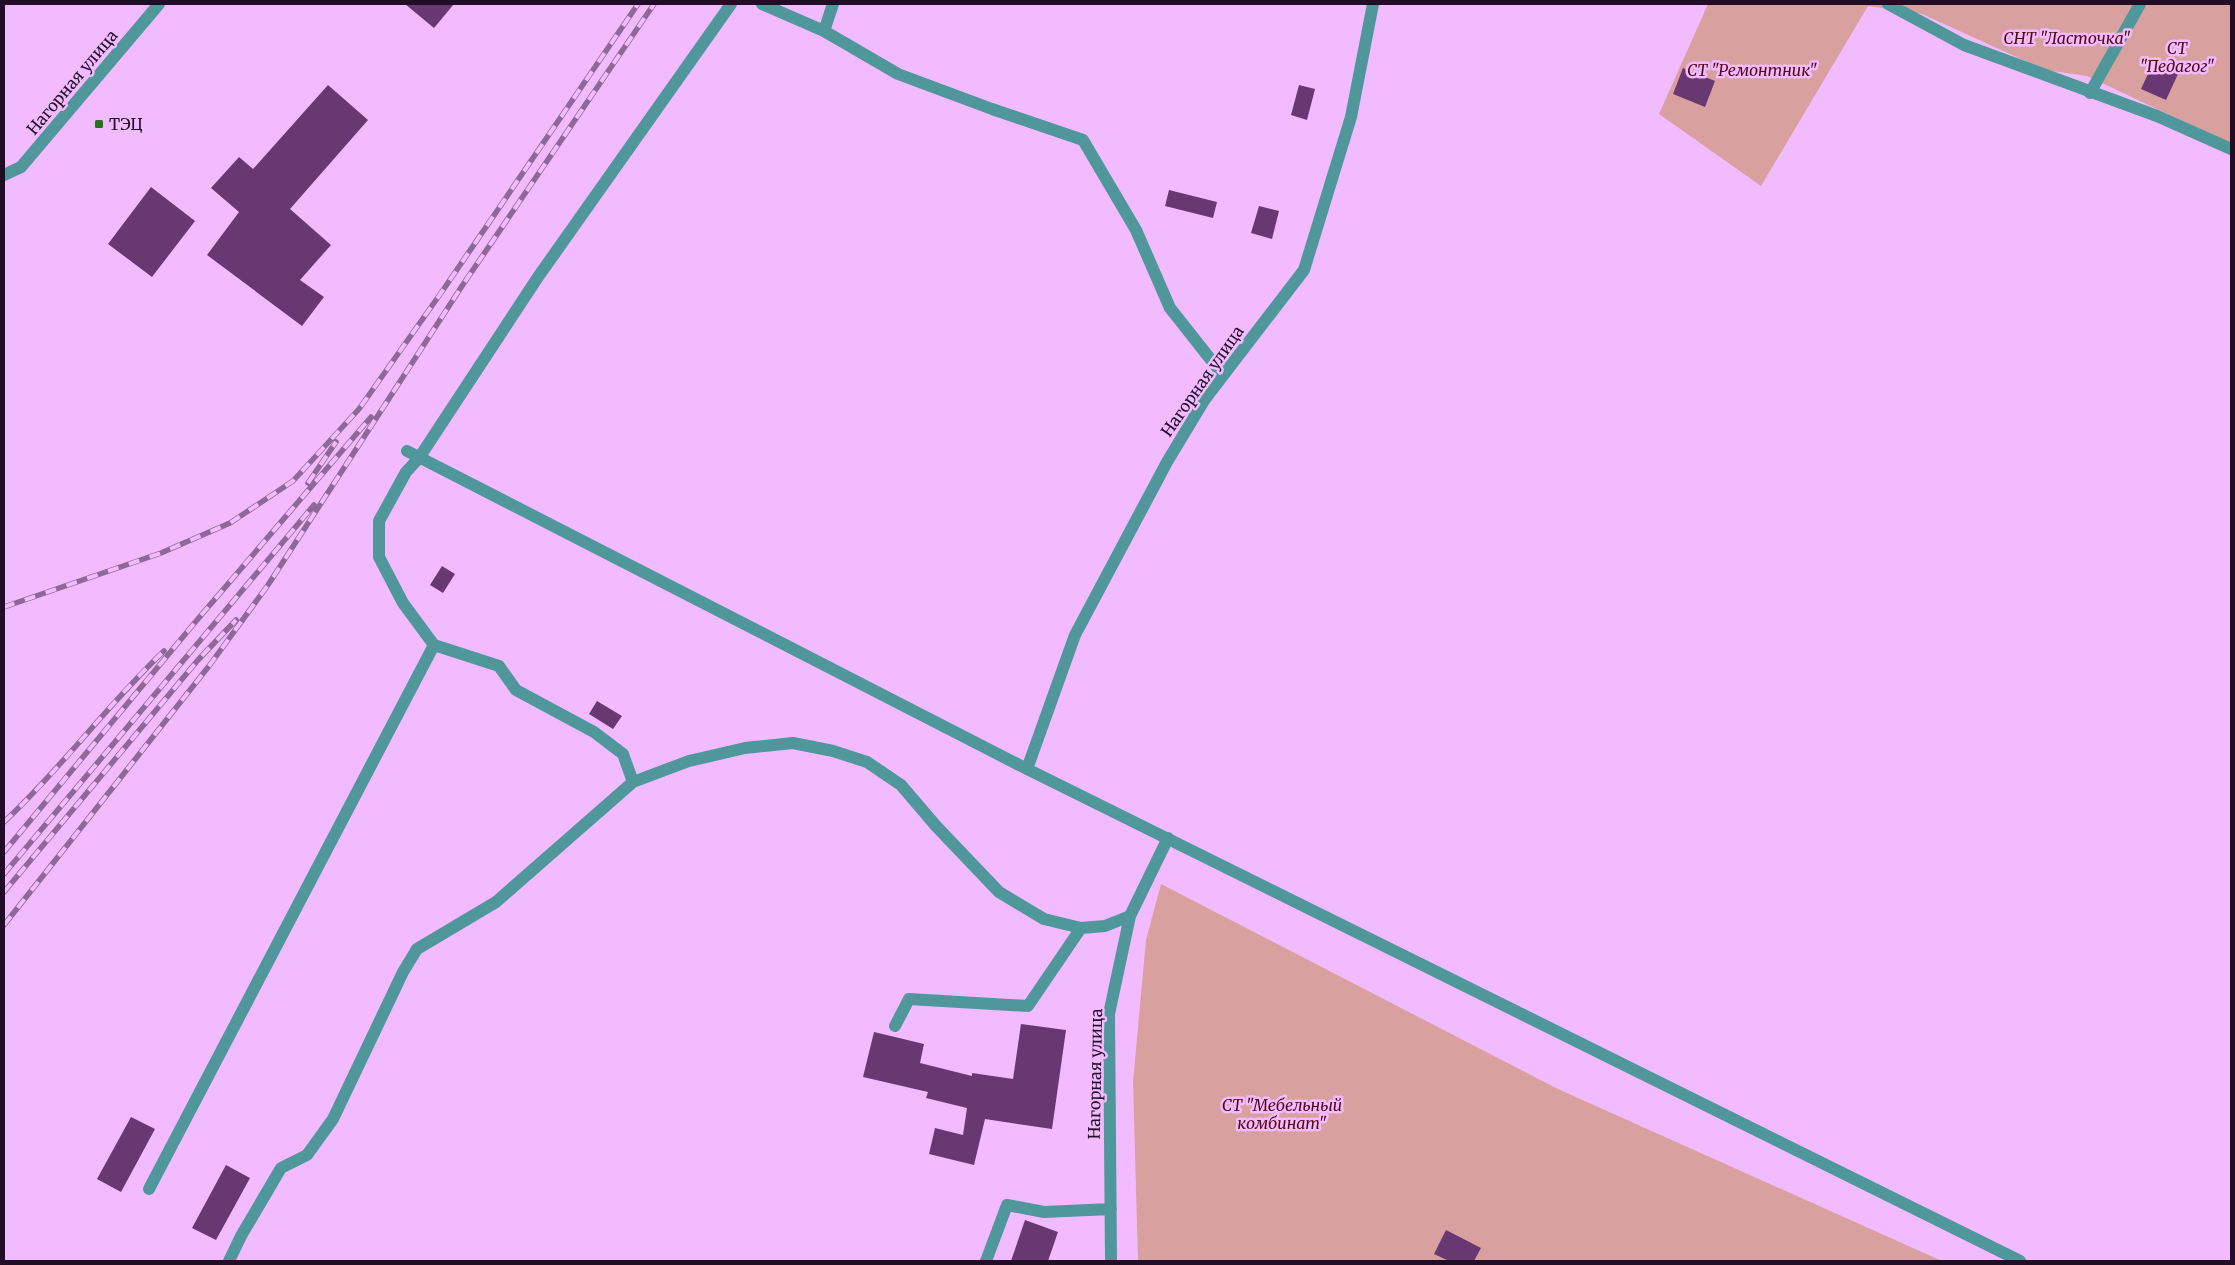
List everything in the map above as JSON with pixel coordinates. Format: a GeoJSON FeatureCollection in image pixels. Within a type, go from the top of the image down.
{"type":"FeatureCollection","features":[{"type":"Feature","properties":{"kind":"street","name":"Нагорная улица"},"geometry":{"type":"LineString","coordinates":[[4,175],[22,167],[159,4]]}},
{"type":"Feature","properties":{"kind":"street"},"geometry":{"type":"LineString","coordinates":[[633,782],[623,754],[594,732],[516,690],[499,666],[434,645],[403,603],[379,557],[379,521],[406,472],[419,458],[538,277],[731,4]]}},
{"type":"Feature","properties":{"kind":"street"},"geometry":{"type":"LineString","coordinates":[[762,4],[824,31],[898,74],[1083,140],[1136,230],[1170,308],[1223,375]]}},
{"type":"Feature","properties":{"kind":"street"},"geometry":{"type":"LineString","coordinates":[[824,31],[833,4]]}},
{"type":"Feature","properties":{"kind":"street","name":"Нагорная улица"},"geometry":{"type":"LineString","coordinates":[[1027,769],[1075,635],[1167,462],[1223,375],[1304,270],[1351,117],[1373,4]]}},
{"type":"Feature","properties":{"kind":"street"},"geometry":{"type":"LineString","coordinates":[[1888,4],[1964,45],[2090,93],[2157,116],[2231,149]]}},
{"type":"Feature","properties":{"kind":"street"},"geometry":{"type":"LineString","coordinates":[[2090,93],[2140,4]]}},
{"type":"Feature","properties":{"kind":"street"},"geometry":{"type":"LineString","coordinates":[[406,451],[1027,769],[2020,1261]]}},
{"type":"Feature","properties":{"kind":"street"},"geometry":{"type":"LineString","coordinates":[[149,1189],[434,645]]}},
{"type":"Feature","properties":{"kind":"street"},"geometry":{"type":"LineString","coordinates":[[229,1261],[241,1236],[281,1168],[307,1155],[333,1119],[403,972],[417,949],[496,902],[633,782],[689,761],[745,748],[793,743],[833,751],[867,762],[901,785],[936,826],[999,892],[1044,919],[1081,928],[1105,926],[1130,916]]}},
{"type":"Feature","properties":{"kind":"street","name":"Нагорная улица"},"geometry":{"type":"LineString","coordinates":[[1112,1261],[1109,1014],[1130,916],[1168,838]]}},
{"type":"Feature","properties":{"kind":"street"},"geometry":{"type":"LineString","coordinates":[[895,1026],[909,999],[1028,1006],[1081,928]]}},
{"type":"Feature","properties":{"kind":"street"},"geometry":{"type":"LineString","coordinates":[[986,1261],[1007,1205],[1044,1212],[1111,1209]]}},
{"type":"Feature","properties":{"kind":"green space"},"geometry":{"type":"Polygon","coordinates":[[[1708,4],[2231,4],[2231,144],[2087,76],[2045,70],[1922,14],[1868,6],[1761,186],[1659,114],[1708,4]]]}},
{"type":"Feature","properties":{"kind":"green space","name":"СТ \"Мебельный комбинат\""},"geometry":{"type":"Polygon","coordinates":[[[1161,884],[1558,1089],[1942,1261],[1138,1261],[1133,1082],[1146,940],[1161,884]]]}},
{"type":"Feature","properties":{"kind":"building"},"geometry":{"type":"Polygon","coordinates":[[[405,4],[454,4],[434,28],[405,4]]]}},
{"type":"Feature","properties":{"kind":"building"},"geometry":{"type":"Polygon","coordinates":[[[2153,63],[2178,74],[2166,100],[2141,89],[2153,63]]]}},
{"type":"Feature","properties":{"kind":"building"},"geometry":{"type":"Polygon","coordinates":[[[1683,68],[1715,81],[1705,107],[1673,94],[1683,68]]]}},
{"type":"Feature","properties":{"kind":"building"},"geometry":{"type":"Polygon","coordinates":[[[328,85],[368,120],[290,209],[331,245],[300,280],[324,297],[302,326],[207,255],[239,212],[211,188],[239,157],[253,169],[328,85]]]}},
{"type":"Feature","properties":{"kind":"building"},"geometry":{"type":"Polygon","coordinates":[[[1299,85],[1315,89],[1307,120],[1291,115],[1299,85]]]}},
{"type":"Feature","properties":{"kind":"building"},"geometry":{"type":"Polygon","coordinates":[[[151,187],[195,221],[152,277],[108,244],[151,187]]]}},
{"type":"Feature","properties":{"kind":"building"},"geometry":{"type":"Polygon","coordinates":[[[1169,190],[1217,202],[1213,218],[1165,206],[1169,190]]]}},
{"type":"Feature","properties":{"kind":"building"},"geometry":{"type":"Polygon","coordinates":[[[1259,206],[1279,211],[1272,239],[1251,233],[1259,206]]]}},
{"type":"Feature","properties":{"kind":"building"},"geometry":{"type":"Polygon","coordinates":[[[442,566],[455,574],[443,593],[430,585],[442,566]]]}},
{"type":"Feature","properties":{"kind":"building"},"geometry":{"type":"Polygon","coordinates":[[[597,701],[622,716],[613,729],[589,714],[597,701]]]}},
{"type":"Feature","properties":{"kind":"building"},"geometry":{"type":"Polygon","coordinates":[[[1021,1024],[1066,1030],[1052,1129],[985,1119],[974,1165],[929,1154],[935,1128],[963,1135],[967,1108],[926,1098],[928,1092],[863,1077],[874,1032],[924,1044],[920,1063],[972,1076],[972,1073],[1013,1079],[1021,1024]]]}},
{"type":"Feature","properties":{"kind":"building"},"geometry":{"type":"Polygon","coordinates":[[[131,1117],[155,1129],[121,1192],[97,1179],[131,1117]]]}},
{"type":"Feature","properties":{"kind":"building"},"geometry":{"type":"Polygon","coordinates":[[[226,1165],[250,1178],[216,1240],[192,1228],[226,1165]]]}},
{"type":"Feature","properties":{"kind":"building"},"geometry":{"type":"Polygon","coordinates":[[[1025,1220],[1058,1232],[1048,1261],[1011,1261],[1025,1220]]]}},
{"type":"Feature","properties":{"kind":"building"},"geometry":{"type":"Polygon","coordinates":[[[1446,1230],[1481,1248],[1474,1261],[1449,1261],[1434,1254],[1446,1230]]]}},
{"type":"Feature","properties":{"kind":"railway"},"geometry":{"type":"LineString","coordinates":[[4,607],[161,553],[230,523],[293,481],[359,409],[441,293],[638,4]]}},
{"type":"Feature","properties":{"kind":"railway"},"geometry":{"type":"LineString","coordinates":[[4,925],[209,666],[268,585],[462,286],[654,4]]}},
{"type":"Feature","properties":{"kind":"railway"},"geometry":{"type":"LineString","coordinates":[[4,852],[197,620],[371,417]]}},
{"type":"Feature","properties":{"kind":"railway"},"geometry":{"type":"LineString","coordinates":[[308,483],[336,442]]}},
{"type":"Feature","properties":{"kind":"railway"},"geometry":{"type":"LineString","coordinates":[[4,874],[314,505]]}},
{"type":"Feature","properties":{"kind":"railway"},"geometry":{"type":"LineString","coordinates":[[4,892],[198,660],[236,620]]}},
{"type":"Feature","properties":{"kind":"railway"},"geometry":{"type":"LineString","coordinates":[[4,822],[45,781],[123,693],[164,651]]}},
{"type":"Feature","properties":{"kind":"place","name":"ТЭЦ"},"geometry":{"type":"Point","coordinates":[99,124]}},
{"type":"Feature","properties":{"kind":"park label","name":"СНТ \"Ласточка\""},"geometry":{"type":"Point","coordinates":[2067,38]}},
{"type":"Feature","properties":{"kind":"park label","name":"СТ \"Педагог\""},"geometry":{"type":"Point","coordinates":[2177,57]}},
{"type":"Feature","properties":{"kind":"park label","name":"СТ \"Ремонтник\""},"geometry":{"type":"Point","coordinates":[1752,70]}}]}
